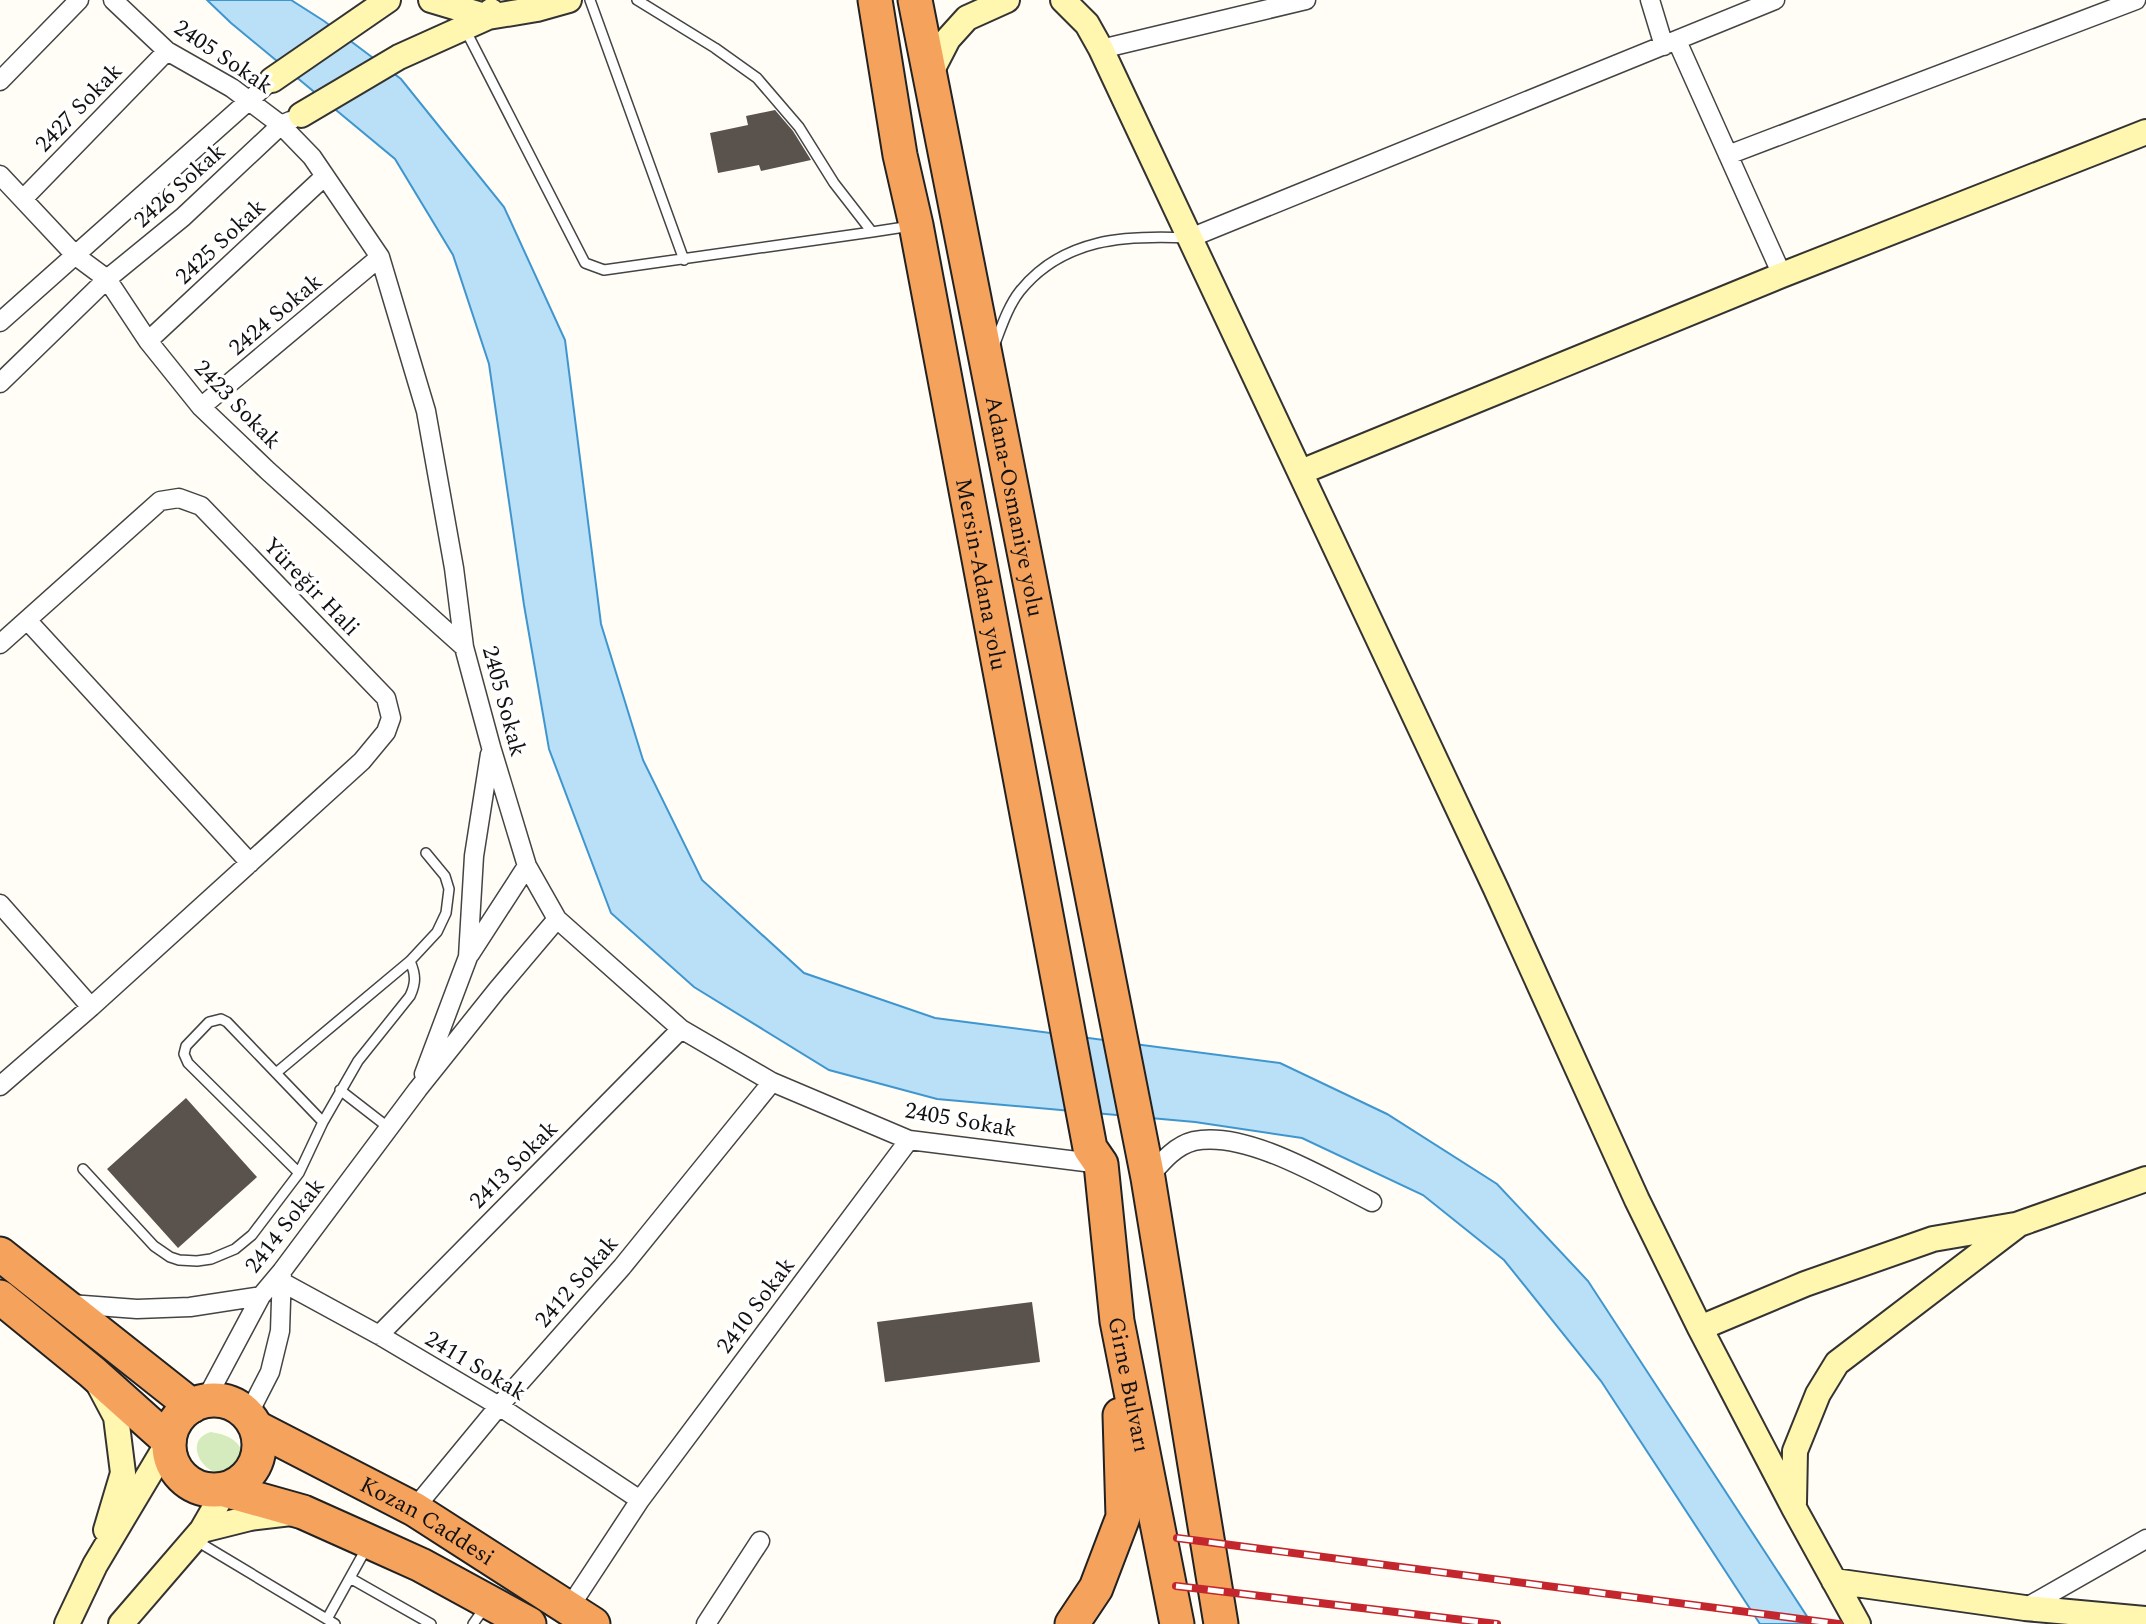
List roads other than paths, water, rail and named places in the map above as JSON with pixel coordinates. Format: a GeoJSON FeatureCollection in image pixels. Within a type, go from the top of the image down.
{"type":"FeatureCollection","features":[{"type":"Feature","properties":{"kind":"highway","name":"Mersin-Adana yolu"},"geometry":{"type":"LineString","coordinates":[[875,0],[900,155],[916,225],[1095,1156]]}},
{"type":"Feature","properties":{"kind":"highway","name":"Adana-Osmaniye yolu"},"geometry":{"type":"LineString","coordinates":[[915,0],[1148,1178]]}},
{"type":"Feature","properties":{"kind":"highway","name":"Girne Bulvarı"},"geometry":{"type":"LineString","coordinates":[[1095,1156],[1117,1321],[1178,1624]]}},
{"type":"Feature","properties":{"kind":"highway"},"geometry":{"type":"LineString","coordinates":[[1148,1178],[1214,1586],[1223,1624]]}},
{"type":"Feature","properties":{"kind":"highway"},"geometry":{"type":"LineString","coordinates":[[0,1254],[63,1304],[199,1403]]}},
{"type":"Feature","properties":{"kind":"highway"},"geometry":{"type":"LineString","coordinates":[[0,1297],[92,1372],[169,1441]]}},
{"type":"Feature","properties":{"kind":"highway"},"geometry":{"type":"LineString","coordinates":[[1072,1624],[1096,1588],[1123,1517],[1117,1321]]}},
{"type":"Feature","properties":{"kind":"highway"},"geometry":{"type":"LineString","coordinates":[[221,1400],[236,1405],[252,1421],[260,1443],[258,1459],[251,1473],[240,1484],[225,1490],[211,1491],[184,1480],[175,1469],[169,1441],[173,1427],[180,1415],[199,1403],[221,1400]]}},
{"type":"Feature","properties":{"kind":"highway","name":"Kozan Caddesi"},"geometry":{"type":"LineString","coordinates":[[252,1421],[414,1509],[581,1616]]}},
{"type":"Feature","properties":{"kind":"highway","name":"Kozan Caddesi"},"geometry":{"type":"LineString","coordinates":[[225,1490],[303,1512],[421,1565],[481,1614],[528,1624]]}},
{"type":"Feature","properties":{"kind":"main road"},"geometry":{"type":"LineString","coordinates":[[431,0],[490,8],[537,9],[569,0]]}},
{"type":"Feature","properties":{"kind":"main road"},"geometry":{"type":"LineString","coordinates":[[929,76],[948,39],[967,18],[1007,0]]}},
{"type":"Feature","properties":{"kind":"main road"},"geometry":{"type":"LineString","coordinates":[[1068,2],[1087,24],[1101,49],[1496,889],[1637,1200],[1700,1328],[1858,1624]]}},
{"type":"Feature","properties":{"kind":"main road"},"geometry":{"type":"LineString","coordinates":[[291,120],[399,57],[464,27],[490,8]]}},
{"type":"Feature","properties":{"kind":"main road"},"geometry":{"type":"LineString","coordinates":[[272,80],[370,9]]}},
{"type":"Feature","properties":{"kind":"main road"},"geometry":{"type":"LineString","coordinates":[[1301,472],[1782,275],[2146,132]]}},
{"type":"Feature","properties":{"kind":"main road"},"geometry":{"type":"LineString","coordinates":[[1700,1328],[1805,1284],[1933,1239],[2019,1224],[2146,1179]]}},
{"type":"Feature","properties":{"kind":"main road"},"geometry":{"type":"LineString","coordinates":[[1794,1508],[1795,1451],[1818,1394],[1837,1363],[2019,1224]]}},
{"type":"Feature","properties":{"kind":"main road"},"geometry":{"type":"LineString","coordinates":[[92,1372],[116,1418],[123,1473],[95,1565]]}},
{"type":"Feature","properties":{"kind":"main road"},"geometry":{"type":"LineString","coordinates":[[67,1624],[95,1565],[169,1441]]}},
{"type":"Feature","properties":{"kind":"main road"},"geometry":{"type":"LineString","coordinates":[[121,1624],[198,1535],[225,1490]]}},
{"type":"Feature","properties":{"kind":"main road"},"geometry":{"type":"LineString","coordinates":[[198,1535],[250,1518],[303,1512]]}},
{"type":"Feature","properties":{"kind":"main road"},"geometry":{"type":"LineString","coordinates":[[1834,1581],[2025,1608],[2146,1619]]}},
{"type":"Feature","properties":{"kind":"street"},"geometry":{"type":"LineString","coordinates":[[0,80],[79,0]]}},
{"type":"Feature","properties":{"kind":"street","name":"2405 Sokak"},"geometry":{"type":"LineString","coordinates":[[113,0],[167,51],[250,101],[291,120],[380,257],[426,411],[454,568],[464,647],[527,866],[557,919],[681,1029],[772,1082],[909,1140],[1095,1156]]}},
{"type":"Feature","properties":{"kind":"street"},"geometry":{"type":"LineString","coordinates":[[1101,49],[1306,0]]}},
{"type":"Feature","properties":{"kind":"street"},"geometry":{"type":"LineString","coordinates":[[1650,0],[1728,155],[1782,275]]}},
{"type":"Feature","properties":{"kind":"street"},"geometry":{"type":"LineString","coordinates":[[1190,238],[1776,0]]}},
{"type":"Feature","properties":{"kind":"street"},"geometry":{"type":"LineString","coordinates":[[1728,155],[2136,0]]}},
{"type":"Feature","properties":{"kind":"street","name":"2427 Sokak"},"geometry":{"type":"LineString","coordinates":[[24,198],[167,51]]}},
{"type":"Feature","properties":{"kind":"street"},"geometry":{"type":"LineString","coordinates":[[0,322],[272,80]]}},
{"type":"Feature","properties":{"kind":"street","name":"2426 Sokak"},"geometry":{"type":"LineString","coordinates":[[0,383],[107,279],[183,217],[291,120]]}},
{"type":"Feature","properties":{"kind":"street","name":"2423 Sokak"},"geometry":{"type":"LineString","coordinates":[[0,175],[76,256],[107,279],[148,341],[201,407],[268,471],[464,647]]}},
{"type":"Feature","properties":{"kind":"street","name":"2425 Sokak"},"geometry":{"type":"LineString","coordinates":[[148,341],[325,176]]}},
{"type":"Feature","properties":{"kind":"street","name":"2424 Sokak"},"geometry":{"type":"LineString","coordinates":[[201,407],[380,257]]}},
{"type":"Feature","properties":{"kind":"street","name":"Yüreğir Hali"},"geometry":{"type":"LineString","coordinates":[[0,644],[160,501],[179,498],[201,506],[386,698],[391,718],[386,732],[362,761],[0,1086]]}},
{"type":"Feature","properties":{"kind":"street"},"geometry":{"type":"LineString","coordinates":[[27,620],[250,863]]}},
{"type":"Feature","properties":{"kind":"street","name":"2414 Sokak"},"geometry":{"type":"LineString","coordinates":[[418,1089],[468,957],[474,856],[491,747]]}},
{"type":"Feature","properties":{"kind":"street"},"geometry":{"type":"LineString","coordinates":[[468,957],[527,866]]}},
{"type":"Feature","properties":{"kind":"street"},"geometry":{"type":"LineString","coordinates":[[0,904],[91,1007]]}},
{"type":"Feature","properties":{"kind":"street","name":"2414 Sokak"},"geometry":{"type":"LineString","coordinates":[[199,1403],[261,1296],[281,1276],[418,1089],[557,919]]}},
{"type":"Feature","properties":{"kind":"street","name":"2413 Sokak"},"geometry":{"type":"LineString","coordinates":[[379,1335],[681,1029]]}},
{"type":"Feature","properties":{"kind":"street","name":"2412 Sokak"},"geometry":{"type":"LineString","coordinates":[[414,1509],[499,1406],[622,1267],[772,1082]]}},
{"type":"Feature","properties":{"kind":"street","name":"2410 Sokak"},"geometry":{"type":"LineString","coordinates":[[581,1616],[640,1500],[909,1140]]}},
{"type":"Feature","properties":{"kind":"street"},"geometry":{"type":"LineString","coordinates":[[1148,1178],[1168,1154],[1194,1141],[1228,1140],[1265,1151],[1372,1202]]}},
{"type":"Feature","properties":{"kind":"street"},"geometry":{"type":"LineString","coordinates":[[252,1421],[270,1372],[279,1331],[281,1276]]}},
{"type":"Feature","properties":{"kind":"street","name":"2411 Sokak"},"geometry":{"type":"LineString","coordinates":[[281,1276],[499,1406],[640,1500]]}},
{"type":"Feature","properties":{"kind":"street"},"geometry":{"type":"LineString","coordinates":[[63,1304],[137,1309],[190,1307],[261,1296]]}},
{"type":"Feature","properties":{"kind":"street"},"geometry":{"type":"LineString","coordinates":[[2025,1608],[2146,1539]]}},
{"type":"Feature","properties":{"kind":"street"},"geometry":{"type":"LineString","coordinates":[[706,1624],[760,1541]]}},
{"type":"Feature","properties":{"kind":"lane"},"geometry":{"type":"LineString","coordinates":[[590,0],[684,260]]}},
{"type":"Feature","properties":{"kind":"lane"},"geometry":{"type":"LineString","coordinates":[[637,0],[715,48],[757,78],[799,127],[834,183],[872,232]]}},
{"type":"Feature","properties":{"kind":"lane"},"geometry":{"type":"LineString","coordinates":[[464,27],[585,263],[604,270],[916,225]]}},
{"type":"Feature","properties":{"kind":"lane"},"geometry":{"type":"LineString","coordinates":[[988,361],[1019,292],[1062,255],[1100,241],[1155,237],[1190,238]]}},
{"type":"Feature","properties":{"kind":"lane"},"geometry":{"type":"LineString","coordinates":[[276,1073],[410,961],[437,932],[443,923],[449,889],[445,876],[426,853]]}},
{"type":"Feature","properties":{"kind":"lane"},"geometry":{"type":"LineString","coordinates":[[83,1169],[161,1253],[179,1261],[211,1259],[244,1243],[299,1173],[323,1122],[358,1061],[410,996],[415,984],[415,972],[410,961]]}},
{"type":"Feature","properties":{"kind":"lane"},"geometry":{"type":"LineString","coordinates":[[299,1173],[188,1063],[184,1050],[209,1022],[221,1019],[227,1022],[323,1122]]}},
{"type":"Feature","properties":{"kind":"lane"},"geometry":{"type":"LineString","coordinates":[[341,1090],[389,1128]]}},
{"type":"Feature","properties":{"kind":"lane"},"geometry":{"type":"LineString","coordinates":[[198,1535],[331,1622],[350,1578],[370,1542]]}},
{"type":"Feature","properties":{"kind":"lane"},"geometry":{"type":"LineString","coordinates":[[350,1578],[431,1624]]}},
{"type":"Feature","properties":{"kind":"water"},"geometry":{"type":"Polygon","coordinates":[[[207,0],[291,0],[324,21],[401,79],[504,207],[565,340],[601,624],[643,760],[702,880],[804,973],[935,1018],[1280,1063],[1387,1114],[1497,1184],[1588,1281],[1812,1624],[1760,1624],[1601,1381],[1504,1260],[1423,1195],[1302,1138],[1195,1122],[937,1099],[829,1070],[694,987],[611,913],[549,749],[524,605],[489,364],[453,255],[395,159],[207,0]]]}},
{"type":"Feature","properties":{"kind":"railway"},"geometry":{"type":"LineString","coordinates":[[1177,1538],[1839,1624]]}},
{"type":"Feature","properties":{"kind":"railway"},"geometry":{"type":"LineString","coordinates":[[1176,1586],[1497,1624]]}}]}
